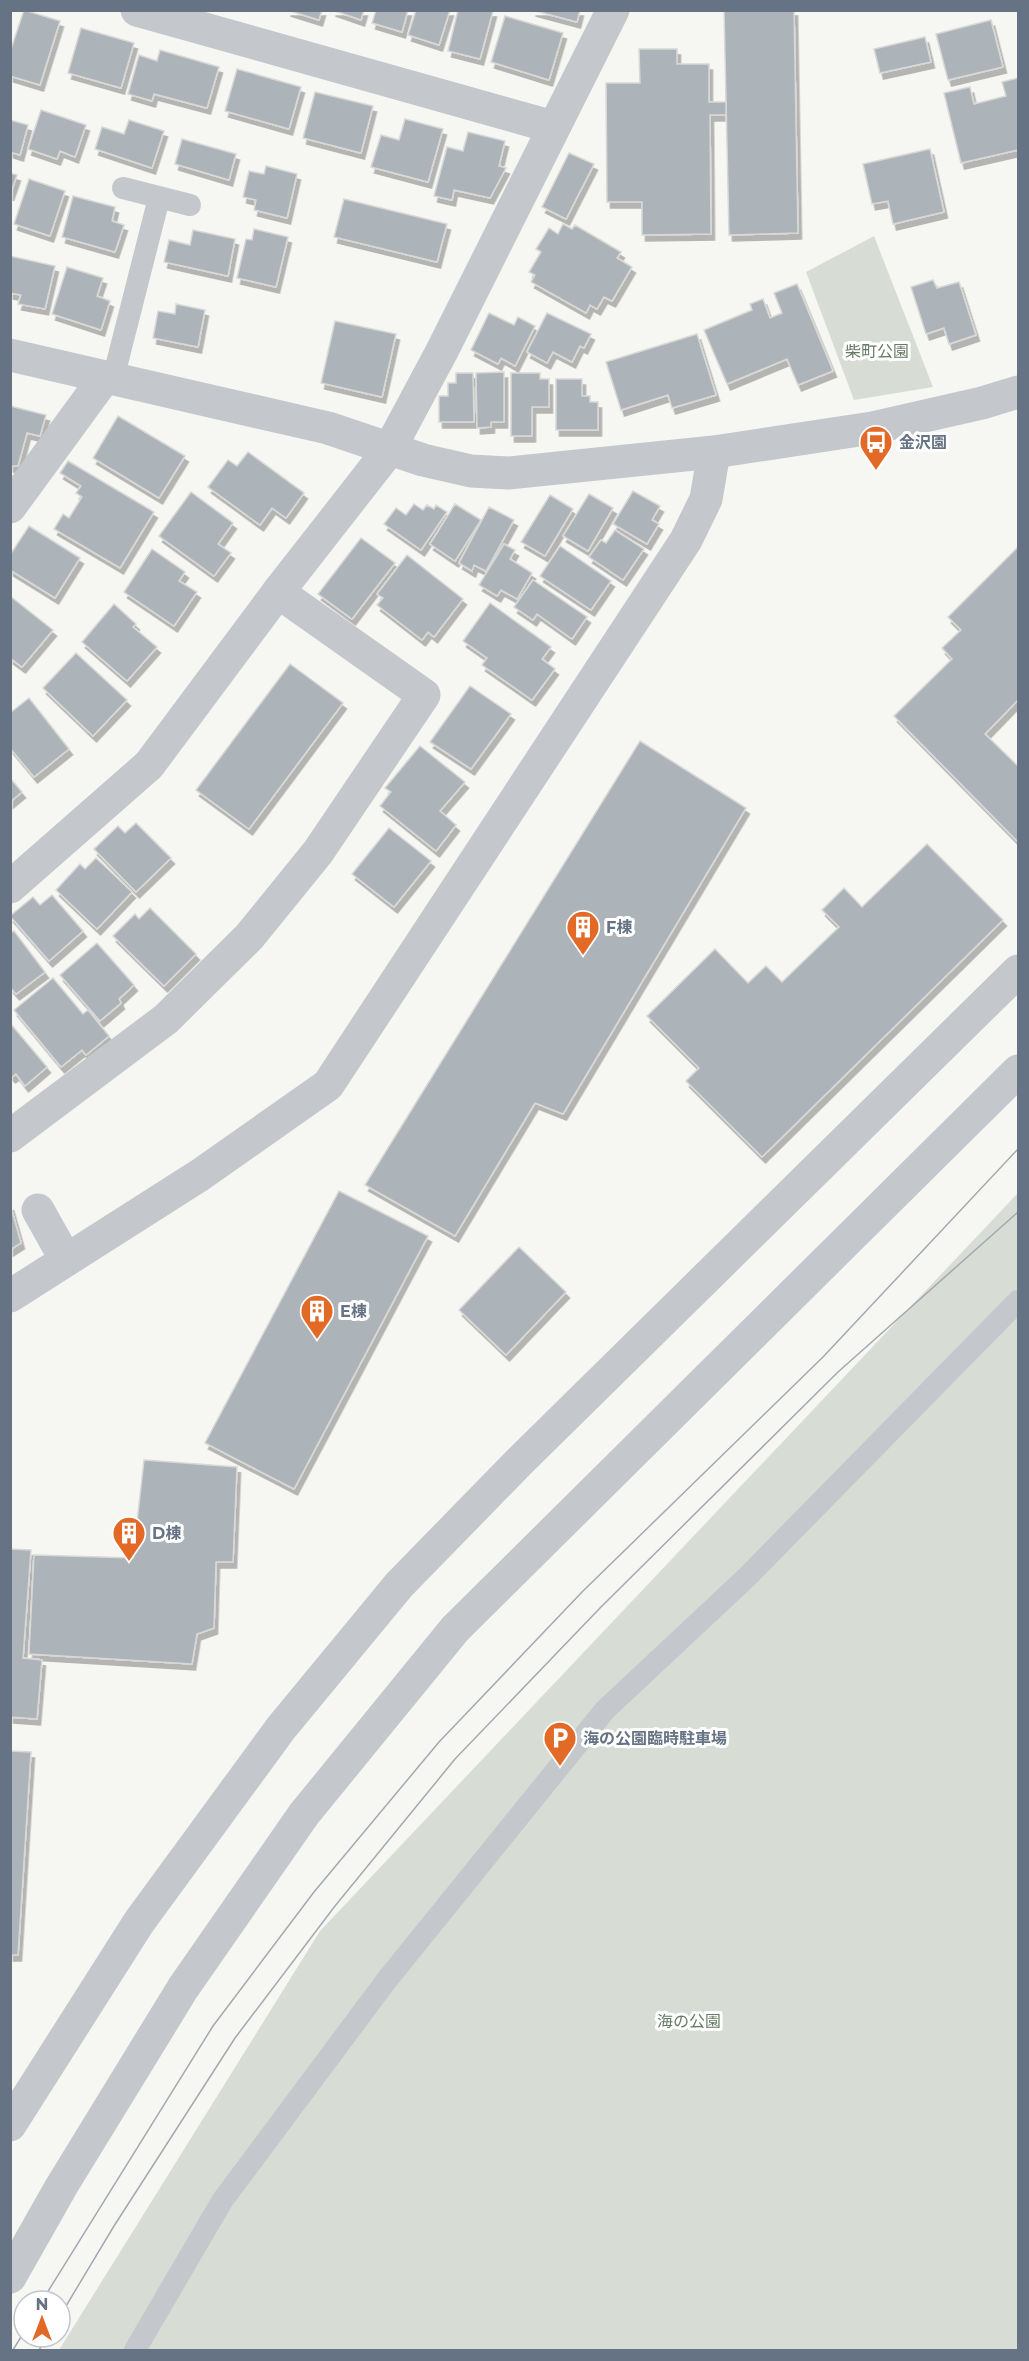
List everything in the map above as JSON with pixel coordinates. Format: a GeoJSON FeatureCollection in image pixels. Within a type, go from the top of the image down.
{"type":"FeatureCollection","features":[{"type":"Feature","properties":{"kind":"street"},"geometry":{"type":"LineString","coordinates":[[137,10],[553,128]]}},
{"type":"Feature","properties":{"kind":"street"},"geometry":{"type":"LineString","coordinates":[[10,887],[149,765],[278,592],[389,450],[442,351],[614,10]]}},
{"type":"Feature","properties":{"kind":"street"},"geometry":{"type":"LineString","coordinates":[[10,355],[328,428],[389,450],[471,471],[508,473],[714,452],[882,426],[982,403],[1018,392]]}},
{"type":"Feature","properties":{"kind":"street"},"geometry":{"type":"LineString","coordinates":[[10,507],[109,378]]}},
{"type":"Feature","properties":{"kind":"street"},"geometry":{"type":"LineString","coordinates":[[10,1296],[200,1175],[328,1085],[686,540],[706,499],[714,452]]}},
{"type":"Feature","properties":{"kind":"street"},"geometry":{"type":"LineString","coordinates":[[10,1136],[166,1018],[249,937],[318,852],[424,695],[278,592]]}},
{"type":"Feature","properties":{"kind":"street"},"geometry":{"type":"LineString","coordinates":[[10,2125],[139,1922],[281,1728],[399,1585],[519,1462],[1018,971]]}},
{"type":"Feature","properties":{"kind":"street"},"geometry":{"type":"LineString","coordinates":[[10,2277],[61,2187],[183,1988],[304,1814],[455,1629],[1018,1071]]}},
{"type":"Feature","properties":{"kind":"street"},"geometry":{"type":"LineString","coordinates":[[38,1210],[66,1260]]}},
{"type":"Feature","properties":{"kind":"lane"},"geometry":{"type":"LineString","coordinates":[[123,188],[190,206]]}},
{"type":"Feature","properties":{"kind":"lane"},"geometry":{"type":"LineString","coordinates":[[109,378],[159,198]]}},
{"type":"Feature","properties":{"kind":"lane"},"geometry":{"type":"LineString","coordinates":[[135,2350],[222,2201],[386,1981],[606,1710],[747,1577],[1018,1301]]}},
{"type":"Feature","properties":{"kind":"green space","name":"柴町公園"},"geometry":{"type":"Polygon","coordinates":[[[874,236],[933,387],[854,400],[806,272],[874,236]]]}},
{"type":"Feature","properties":{"kind":"green space","name":"海の公園"},"geometry":{"type":"Polygon","coordinates":[[[1018,1193],[1018,2350],[59,2350],[72,2349],[72,2329],[320,1931],[1018,1193]]]}},
{"type":"Feature","properties":{"kind":"building"},"geometry":{"type":"Polygon","coordinates":[[[24,10],[60,21],[40,85],[10,76],[10,52],[24,10]]]}},
{"type":"Feature","properties":{"kind":"building"},"geometry":{"type":"Polygon","coordinates":[[[287,10],[322,10],[319,20],[287,10]]]}},
{"type":"Feature","properties":{"kind":"building"},"geometry":{"type":"Polygon","coordinates":[[[332,10],[364,10],[361,20],[332,10]]]}},
{"type":"Feature","properties":{"kind":"building"},"geometry":{"type":"Polygon","coordinates":[[[376,10],[408,10],[402,32],[372,23],[376,10]]]}},
{"type":"Feature","properties":{"kind":"building"},"geometry":{"type":"Polygon","coordinates":[[[416,10],[450,10],[439,45],[408,35],[416,10]]]}},
{"type":"Feature","properties":{"kind":"building"},"geometry":{"type":"Polygon","coordinates":[[[458,10],[493,11],[480,59],[448,51],[458,10]]]}},
{"type":"Feature","properties":{"kind":"building"},"geometry":{"type":"Polygon","coordinates":[[[532,10],[580,10],[577,22],[532,10]]]}},
{"type":"Feature","properties":{"kind":"building"},"geometry":{"type":"Polygon","coordinates":[[[724,10],[794,10],[798,233],[729,235],[724,10]]]}},
{"type":"Feature","properties":{"kind":"building"},"geometry":{"type":"Polygon","coordinates":[[[505,16],[563,33],[549,80],[491,62],[505,16]]]}},
{"type":"Feature","properties":{"kind":"building"},"geometry":{"type":"Polygon","coordinates":[[[991,20],[1003,67],[948,80],[936,34],[991,20]]]}},
{"type":"Feature","properties":{"kind":"building"},"geometry":{"type":"Polygon","coordinates":[[[81,28],[134,43],[121,88],[68,73],[81,28]]]}},
{"type":"Feature","properties":{"kind":"building"},"geometry":{"type":"Polygon","coordinates":[[[925,37],[931,62],[880,73],[874,49],[925,37]]]}},
{"type":"Feature","properties":{"kind":"building"},"geometry":{"type":"Polygon","coordinates":[[[639,49],[677,49],[677,64],[709,64],[709,102],[726,102],[726,115],[710,115],[711,234],[642,235],[642,202],[607,202],[606,83],[640,83],[639,49]]]}},
{"type":"Feature","properties":{"kind":"building"},"geometry":{"type":"Polygon","coordinates":[[[160,50],[219,67],[207,108],[154,94],[152,101],[128,94],[139,55],[157,61],[160,50]]]}},
{"type":"Feature","properties":{"kind":"building"},"geometry":{"type":"Polygon","coordinates":[[[237,69],[301,87],[289,129],[225,111],[237,69]]]}},
{"type":"Feature","properties":{"kind":"building"},"geometry":{"type":"Polygon","coordinates":[[[1018,78],[1018,150],[961,163],[944,93],[970,87],[974,104],[1006,96],[1002,82],[1018,78]]]}},
{"type":"Feature","properties":{"kind":"building"},"geometry":{"type":"Polygon","coordinates":[[[315,92],[373,106],[361,153],[303,138],[315,92]]]}},
{"type":"Feature","properties":{"kind":"building"},"geometry":{"type":"Polygon","coordinates":[[[41,110],[86,125],[75,157],[60,151],[57,159],[28,149],[41,110]]]}},
{"type":"Feature","properties":{"kind":"building"},"geometry":{"type":"Polygon","coordinates":[[[405,119],[443,129],[428,182],[371,167],[381,135],[399,140],[405,119]]]}},
{"type":"Feature","properties":{"kind":"building"},"geometry":{"type":"Polygon","coordinates":[[[10,120],[28,125],[20,155],[10,152],[10,120]]]}},
{"type":"Feature","properties":{"kind":"building"},"geometry":{"type":"Polygon","coordinates":[[[129,120],[164,131],[152,168],[95,149],[102,127],[124,134],[129,120]]]}},
{"type":"Feature","properties":{"kind":"building"},"geometry":{"type":"Polygon","coordinates":[[[468,132],[505,141],[499,166],[506,168],[490,198],[454,190],[452,200],[434,196],[447,147],[463,151],[468,132]]]}},
{"type":"Feature","properties":{"kind":"building"},"geometry":{"type":"Polygon","coordinates":[[[182,139],[236,154],[229,180],[175,164],[182,139]]]}},
{"type":"Feature","properties":{"kind":"building"},"geometry":{"type":"Polygon","coordinates":[[[930,149],[944,212],[893,224],[888,201],[872,204],[863,164],[930,149]]]}},
{"type":"Feature","properties":{"kind":"building"},"geometry":{"type":"Polygon","coordinates":[[[569,153],[594,164],[566,219],[542,207],[569,153]]]}},
{"type":"Feature","properties":{"kind":"building"},"geometry":{"type":"Polygon","coordinates":[[[266,166],[297,174],[287,218],[254,210],[256,200],[243,197],[249,171],[264,174],[266,166]]]}},
{"type":"Feature","properties":{"kind":"building"},"geometry":{"type":"Polygon","coordinates":[[[10,173],[17,175],[10,195],[10,173]]]}},
{"type":"Feature","properties":{"kind":"building"},"geometry":{"type":"Polygon","coordinates":[[[29,179],[65,191],[50,236],[14,224],[29,179]]]}},
{"type":"Feature","properties":{"kind":"building"},"geometry":{"type":"Polygon","coordinates":[[[73,196],[115,207],[112,221],[124,225],[115,252],[62,237],[73,196]]]}},
{"type":"Feature","properties":{"kind":"building"},"geometry":{"type":"Polygon","coordinates":[[[344,199],[447,224],[437,262],[334,237],[344,199]]]}},
{"type":"Feature","properties":{"kind":"building"},"geometry":{"type":"Polygon","coordinates":[[[563,224],[572,229],[575,225],[621,252],[617,258],[632,267],[612,301],[604,297],[597,309],[590,305],[586,313],[531,282],[535,275],[529,272],[541,252],[536,249],[549,228],[558,234],[563,224]]]}},
{"type":"Feature","properties":{"kind":"building"},"geometry":{"type":"Polygon","coordinates":[[[254,229],[288,237],[276,287],[237,278],[246,239],[252,240],[254,229]]]}},
{"type":"Feature","properties":{"kind":"building"},"geometry":{"type":"Polygon","coordinates":[[[193,230],[235,239],[228,276],[164,262],[169,240],[190,245],[193,230]]]}},
{"type":"Feature","properties":{"kind":"building"},"geometry":{"type":"Polygon","coordinates":[[[10,256],[55,266],[45,309],[18,304],[21,295],[10,293],[10,256]]]}},
{"type":"Feature","properties":{"kind":"building"},"geometry":{"type":"Polygon","coordinates":[[[67,267],[103,278],[97,296],[110,301],[101,330],[52,314],[67,267]]]}},
{"type":"Feature","properties":{"kind":"building"},"geometry":{"type":"Polygon","coordinates":[[[933,280],[937,288],[959,282],[976,335],[949,344],[944,328],[926,334],[911,287],[933,280]]]}},
{"type":"Feature","properties":{"kind":"building"},"geometry":{"type":"Polygon","coordinates":[[[797,284],[833,371],[798,385],[787,359],[727,384],[704,330],[752,310],[750,304],[763,299],[770,318],[782,313],[774,293],[797,284]]]}},
{"type":"Feature","properties":{"kind":"building"},"geometry":{"type":"Polygon","coordinates":[[[176,304],[205,310],[198,347],[153,338],[158,311],[175,314],[176,304]]]}},
{"type":"Feature","properties":{"kind":"building"},"geometry":{"type":"Polygon","coordinates":[[[489,313],[514,325],[518,317],[535,326],[515,366],[501,358],[498,364],[471,350],[489,313]]]}},
{"type":"Feature","properties":{"kind":"building"},"geometry":{"type":"Polygon","coordinates":[[[547,313],[591,334],[584,348],[580,346],[572,362],[553,352],[547,363],[527,352],[547,313]]]}},
{"type":"Feature","properties":{"kind":"building"},"geometry":{"type":"Polygon","coordinates":[[[335,321],[396,334],[382,397],[321,383],[335,321]]]}},
{"type":"Feature","properties":{"kind":"building"},"geometry":{"type":"Polygon","coordinates":[[[697,334],[716,395],[672,408],[668,395],[621,410],[606,362],[697,334]]]}},
{"type":"Feature","properties":{"kind":"building"},"geometry":{"type":"Polygon","coordinates":[[[504,372],[504,422],[491,422],[491,427],[477,428],[476,373],[504,372]]]}},
{"type":"Feature","properties":{"kind":"building"},"geometry":{"type":"Polygon","coordinates":[[[456,373],[473,373],[474,422],[439,422],[439,396],[448,396],[448,383],[456,383],[456,373]]]}},
{"type":"Feature","properties":{"kind":"building"},"geometry":{"type":"Polygon","coordinates":[[[511,373],[540,373],[540,379],[549,379],[549,407],[532,407],[532,436],[511,436],[511,373]]]}},
{"type":"Feature","properties":{"kind":"building"},"geometry":{"type":"Polygon","coordinates":[[[556,379],[582,379],[582,396],[590,396],[590,402],[598,402],[598,430],[556,430],[556,379]]]}},
{"type":"Feature","properties":{"kind":"building"},"geometry":{"type":"Polygon","coordinates":[[[10,406],[46,415],[40,436],[27,433],[18,466],[10,466],[10,406]]]}},
{"type":"Feature","properties":{"kind":"building"},"geometry":{"type":"Polygon","coordinates":[[[118,416],[185,456],[159,498],[93,458],[118,416]]]}},
{"type":"Feature","properties":{"kind":"building"},"geometry":{"type":"Polygon","coordinates":[[[248,452],[304,493],[286,518],[272,508],[260,525],[208,487],[228,460],[237,466],[248,452]]]}},
{"type":"Feature","properties":{"kind":"building"},"geometry":{"type":"Polygon","coordinates":[[[68,461],[154,512],[120,568],[54,529],[63,514],[69,518],[82,497],[76,493],[81,486],[60,473],[68,461]]]}},
{"type":"Feature","properties":{"kind":"building"},"geometry":{"type":"Polygon","coordinates":[[[633,491],[660,506],[652,520],[659,524],[647,544],[613,524],[633,491]]]}},
{"type":"Feature","properties":{"kind":"building"},"geometry":{"type":"Polygon","coordinates":[[[191,492],[233,523],[218,544],[231,553],[214,576],[159,536],[191,492]]]}},
{"type":"Feature","properties":{"kind":"building"},"geometry":{"type":"Polygon","coordinates":[[[589,494],[613,508],[588,551],[563,536],[589,494]]]}},
{"type":"Feature","properties":{"kind":"building"},"geometry":{"type":"Polygon","coordinates":[[[550,495],[573,509],[545,556],[521,542],[550,495]]]}},
{"type":"Feature","properties":{"kind":"building"},"geometry":{"type":"Polygon","coordinates":[[[414,504],[423,510],[427,505],[434,509],[436,505],[447,512],[421,550],[384,524],[396,508],[406,515],[414,504]]]}},
{"type":"Feature","properties":{"kind":"building"},"geometry":{"type":"Polygon","coordinates":[[[455,504],[481,520],[455,561],[430,544],[455,504]]]}},
{"type":"Feature","properties":{"kind":"building"},"geometry":{"type":"Polygon","coordinates":[[[489,507],[514,520],[486,571],[474,565],[472,571],[459,563],[489,507]]]}},
{"type":"Feature","properties":{"kind":"building"},"geometry":{"type":"Polygon","coordinates":[[[29,526],[80,558],[55,598],[10,570],[10,555],[29,526]]]}},
{"type":"Feature","properties":{"kind":"building"},"geometry":{"type":"Polygon","coordinates":[[[615,530],[644,549],[623,580],[589,557],[601,540],[606,543],[615,530]]]}},
{"type":"Feature","properties":{"kind":"building"},"geometry":{"type":"Polygon","coordinates":[[[361,538],[395,563],[352,619],[318,594],[361,538]]]}},
{"type":"Feature","properties":{"kind":"building"},"geometry":{"type":"Polygon","coordinates":[[[504,544],[515,550],[510,559],[532,573],[517,599],[501,590],[497,596],[479,585],[504,544]]]}},
{"type":"Feature","properties":{"kind":"building"},"geometry":{"type":"Polygon","coordinates":[[[560,546],[611,581],[591,610],[540,576],[560,546]]]}},
{"type":"Feature","properties":{"kind":"building"},"geometry":{"type":"Polygon","coordinates":[[[1018,547],[1018,700],[985,734],[1018,766],[1018,842],[894,716],[952,659],[942,648],[961,630],[948,617],[1018,547]]]}},
{"type":"Feature","properties":{"kind":"building"},"geometry":{"type":"Polygon","coordinates":[[[152,549],[185,572],[179,581],[197,592],[174,626],[124,592],[152,549]]]}},
{"type":"Feature","properties":{"kind":"building"},"geometry":{"type":"Polygon","coordinates":[[[407,555],[463,599],[434,637],[428,632],[422,640],[377,605],[383,598],[377,594],[407,555]]]}},
{"type":"Feature","properties":{"kind":"building"},"geometry":{"type":"Polygon","coordinates":[[[533,580],[587,617],[572,639],[537,614],[533,620],[514,607],[533,580]]]}},
{"type":"Feature","properties":{"kind":"building"},"geometry":{"type":"Polygon","coordinates":[[[10,596],[53,630],[22,667],[10,658],[10,596]]]}},
{"type":"Feature","properties":{"kind":"building"},"geometry":{"type":"Polygon","coordinates":[[[490,603],[551,647],[542,659],[555,669],[532,700],[482,665],[487,658],[463,641],[490,603]]]}},
{"type":"Feature","properties":{"kind":"building"},"geometry":{"type":"Polygon","coordinates":[[[114,604],[136,624],[133,627],[157,647],[127,681],[82,642],[114,604]]]}},
{"type":"Feature","properties":{"kind":"building"},"geometry":{"type":"Polygon","coordinates":[[[76,653],[127,700],[93,736],[43,688],[76,653]]]}},
{"type":"Feature","properties":{"kind":"building"},"geometry":{"type":"Polygon","coordinates":[[[290,664],[343,703],[249,829],[196,790],[290,664]]]}},
{"type":"Feature","properties":{"kind":"building"},"geometry":{"type":"Polygon","coordinates":[[[470,686],[511,714],[471,769],[430,742],[470,686]]]}},
{"type":"Feature","properties":{"kind":"building"},"geometry":{"type":"Polygon","coordinates":[[[29,698],[69,749],[34,777],[10,748],[10,713],[29,698]]]}},
{"type":"Feature","properties":{"kind":"building","name":"F棟"},"geometry":{"type":"Polygon","coordinates":[[[640,741],[746,808],[563,1114],[535,1103],[455,1236],[365,1185],[640,741]]]}},
{"type":"Feature","properties":{"kind":"building"},"geometry":{"type":"Polygon","coordinates":[[[420,746],[465,782],[440,811],[456,825],[436,851],[380,806],[391,792],[385,788],[420,746]]]}},
{"type":"Feature","properties":{"kind":"building"},"geometry":{"type":"Polygon","coordinates":[[[10,778],[22,792],[10,802],[10,778]]]}},
{"type":"Feature","properties":{"kind":"building"},"geometry":{"type":"Polygon","coordinates":[[[136,823],[171,858],[136,892],[94,849],[118,826],[125,833],[136,823]]]}},
{"type":"Feature","properties":{"kind":"building"},"geometry":{"type":"Polygon","coordinates":[[[389,828],[431,861],[394,907],[352,874],[389,828]]]}},
{"type":"Feature","properties":{"kind":"building"},"geometry":{"type":"Polygon","coordinates":[[[927,844],[1003,920],[762,1157],[686,1081],[699,1068],[647,1016],[715,949],[748,983],[766,966],[782,982],[839,927],[822,910],[844,888],[862,907],[927,844]]]}},
{"type":"Feature","properties":{"kind":"building"},"geometry":{"type":"Polygon","coordinates":[[[96,858],[132,892],[97,929],[56,890],[80,864],[85,869],[96,858]]]}},
{"type":"Feature","properties":{"kind":"building"},"geometry":{"type":"Polygon","coordinates":[[[52,895],[83,931],[49,961],[10,916],[33,897],[40,905],[52,895]]]}},
{"type":"Feature","properties":{"kind":"building"},"geometry":{"type":"Polygon","coordinates":[[[150,908],[196,954],[164,986],[113,936],[135,914],[139,919],[150,908]]]}},
{"type":"Feature","properties":{"kind":"building"},"geometry":{"type":"Polygon","coordinates":[[[14,931],[45,972],[16,994],[10,987],[10,933],[14,931]]]}},
{"type":"Feature","properties":{"kind":"building"},"geometry":{"type":"Polygon","coordinates":[[[97,943],[134,985],[119,999],[121,1003],[100,1021],[60,975],[97,943]]]}},
{"type":"Feature","properties":{"kind":"building"},"geometry":{"type":"Polygon","coordinates":[[[53,978],[83,1014],[88,1010],[109,1036],[86,1055],[82,1050],[61,1067],[14,1010],[53,978]]]}},
{"type":"Feature","properties":{"kind":"building"},"geometry":{"type":"Polygon","coordinates":[[[10,1023],[47,1067],[25,1086],[16,1074],[12,1077],[10,1075],[10,1023]]]}},
{"type":"Feature","properties":{"kind":"building","name":"E棟"},"geometry":{"type":"Polygon","coordinates":[[[339,1191],[428,1236],[294,1489],[205,1443],[339,1191]]]}},
{"type":"Feature","properties":{"kind":"building"},"geometry":{"type":"Polygon","coordinates":[[[10,1204],[21,1243],[10,1250],[10,1204]]]}},
{"type":"Feature","properties":{"kind":"building"},"geometry":{"type":"Polygon","coordinates":[[[519,1247],[566,1292],[506,1355],[459,1310],[519,1247]]]}},
{"type":"Feature","properties":{"kind":"building","name":"D棟"},"geometry":{"type":"Polygon","coordinates":[[[144,1460],[237,1467],[233,1562],[216,1562],[214,1628],[197,1634],[192,1664],[29,1654],[34,1555],[133,1558],[144,1460]]]}},
{"type":"Feature","properties":{"kind":"building"},"geometry":{"type":"Polygon","coordinates":[[[10,1549],[31,1550],[23,1658],[42,1660],[37,1719],[10,1717],[10,1549]]]}},
{"type":"Feature","properties":{"kind":"building"},"geometry":{"type":"Polygon","coordinates":[[[10,1751],[31,1752],[18,1955],[10,1955],[10,1751]]]}},
{"type":"Feature","properties":{"kind":"tram line"},"geometry":{"type":"LineString","coordinates":[[49,2289],[213,2026],[314,1892],[439,1742],[583,1591],[823,1357],[1018,1149]]}},
{"type":"Feature","properties":{"kind":"tram line"},"geometry":{"type":"LineString","coordinates":[[72,2296],[114,2226],[235,2038],[335,1906],[455,1759],[600,1608],[838,1372],[1018,1212]]}},
{"type":"Feature","properties":{"kind":"place","name":"金沢園"},"geometry":{"type":"Point","coordinates":[876,471]}},
{"type":"Feature","properties":{"kind":"place","name":"F棟"},"geometry":{"type":"Point","coordinates":[583,956]}},
{"type":"Feature","properties":{"kind":"place","name":"E棟"},"geometry":{"type":"Point","coordinates":[317,1340]}},
{"type":"Feature","properties":{"kind":"place","name":"D棟"},"geometry":{"type":"Point","coordinates":[129,1562]}},
{"type":"Feature","properties":{"kind":"place","name":"海の公園臨時駐車場"},"geometry":{"type":"Point","coordinates":[560,1767]}}]}
